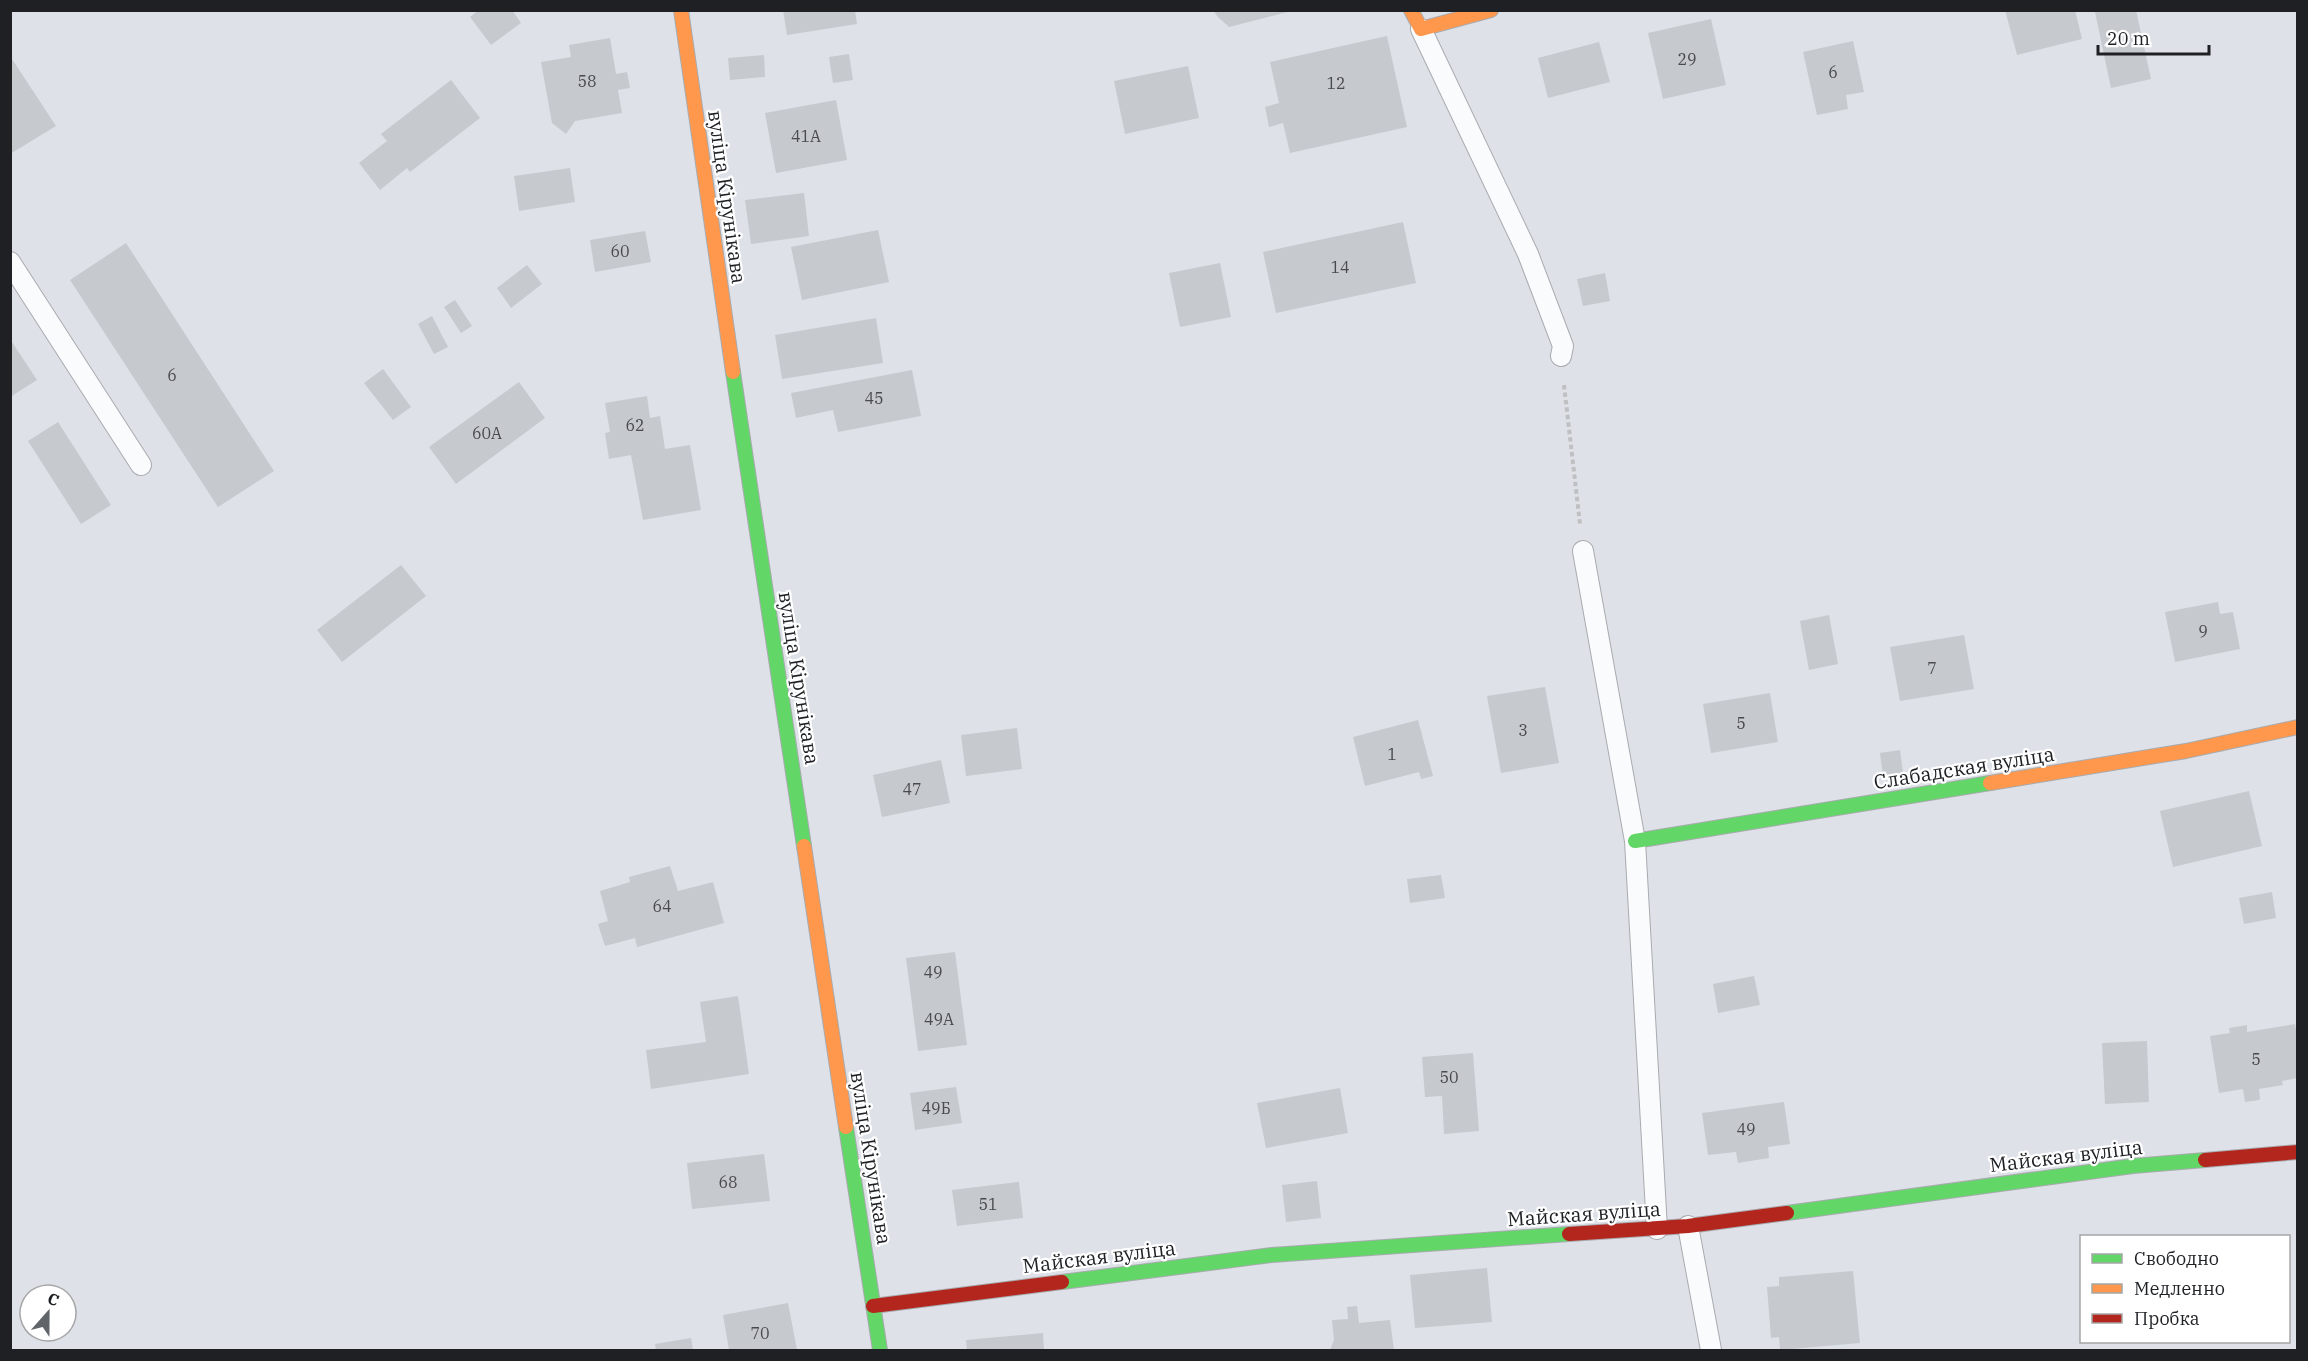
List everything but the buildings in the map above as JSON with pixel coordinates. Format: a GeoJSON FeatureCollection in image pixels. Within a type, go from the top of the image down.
{"type":"FeatureCollection","features":[{"type":"Feature","properties":{"kind":"street","name":"вуліца Кірунікава"},"geometry":{"type":"LineString","coordinates":[[681,10],[880,1350]]}},
{"type":"Feature","properties":{"kind":"street"},"geometry":{"type":"LineString","coordinates":[[1411,10],[1421,29],[1491,10]]}},
{"type":"Feature","properties":{"kind":"street","name":"Слабадская вуліца"},"geometry":{"type":"LineString","coordinates":[[1635,842],[2186,752],[2298,727]]}},
{"type":"Feature","properties":{"kind":"street","name":"Майская вуліца"},"geometry":{"type":"LineString","coordinates":[[873,1306],[1272,1255],[1688,1226],[2133,1166],[2298,1152]]}},
{"type":"Feature","properties":{"kind":"lane"},"geometry":{"type":"LineString","coordinates":[[1421,29],[1528,254],[1563,346],[1561,356]]}},
{"type":"Feature","properties":{"kind":"lane"},"geometry":{"type":"LineString","coordinates":[[10,262],[141,465]]}},
{"type":"Feature","properties":{"kind":"lane"},"geometry":{"type":"LineString","coordinates":[[1583,551],[1635,842],[1657,1229]]}},
{"type":"Feature","properties":{"kind":"lane"},"geometry":{"type":"LineString","coordinates":[[1688,1226],[1711,1350]]}},
{"type":"Feature","properties":{"kind":"path"},"geometry":{"type":"LineString","coordinates":[[1561,356],[1583,551]]}},
{"type":"Feature","properties":{"kind":"traffic: fast"},"geometry":{"type":"LineString","coordinates":[[733,372],[804,846]]}},
{"type":"Feature","properties":{"kind":"traffic: fast"},"geometry":{"type":"LineString","coordinates":[[1635,841],[1990,783]]}},
{"type":"Feature","properties":{"kind":"traffic: fast"},"geometry":{"type":"LineString","coordinates":[[846,1127],[880,1350]]}},
{"type":"Feature","properties":{"kind":"traffic: fast"},"geometry":{"type":"LineString","coordinates":[[1787,1213],[2133,1166],[2205,1160]]}},
{"type":"Feature","properties":{"kind":"traffic: fast"},"geometry":{"type":"LineString","coordinates":[[1062,1282],[1272,1255],[1569,1234]]}},
{"type":"Feature","properties":{"kind":"traffic: slow"},"geometry":{"type":"LineString","coordinates":[[681,10],[733,372]]}},
{"type":"Feature","properties":{"kind":"traffic: slow"},"geometry":{"type":"LineString","coordinates":[[1411,10],[1421,29],[1491,10]]}},
{"type":"Feature","properties":{"kind":"traffic: slow"},"geometry":{"type":"LineString","coordinates":[[1990,783],[2186,751],[2298,727]]}},
{"type":"Feature","properties":{"kind":"traffic: slow"},"geometry":{"type":"LineString","coordinates":[[804,846],[846,1127]]}},
{"type":"Feature","properties":{"kind":"traffic: jam"},"geometry":{"type":"LineString","coordinates":[[2205,1160],[2298,1152]]}},
{"type":"Feature","properties":{"kind":"traffic: jam"},"geometry":{"type":"LineString","coordinates":[[1569,1234],[1688,1226],[1787,1213]]}},
{"type":"Feature","properties":{"kind":"traffic: jam"},"geometry":{"type":"LineString","coordinates":[[873,1306],[1062,1282]]}}]}
